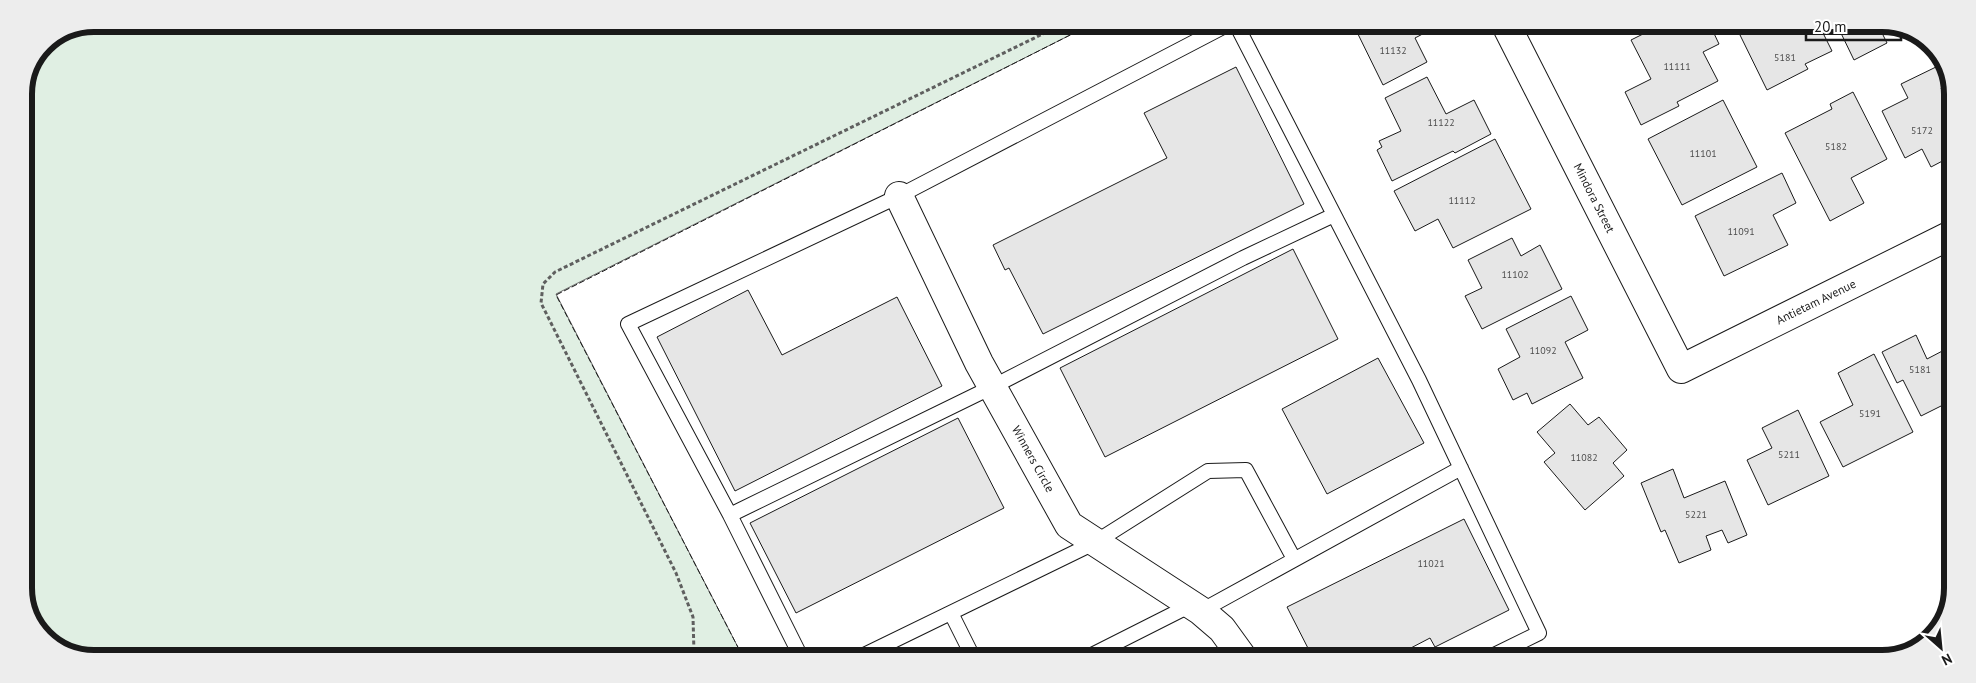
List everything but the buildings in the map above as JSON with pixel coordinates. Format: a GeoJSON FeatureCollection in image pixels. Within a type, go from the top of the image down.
{"type":"FeatureCollection","features":[{"type":"Feature","properties":{"kind":"street","name":"Mindora Street"},"geometry":{"type":"LineString","coordinates":[[1514,32],[1682,369]]}},
{"type":"Feature","properties":{"kind":"street","name":"Winners Circle"},"geometry":{"type":"LineString","coordinates":[[899,196],[979,363],[1069,525],[1196,608],[1222,629],[1237,650]]}},
{"type":"Feature","properties":{"kind":"street","name":"Antietam Avenue"},"geometry":{"type":"LineString","coordinates":[[1682,369],[1943,240]]}},
{"type":"Feature","properties":{"kind":"lane"},"geometry":{"type":"LineString","coordinates":[[798,650],[730,515],[628,324],[899,196],[1214,32]]}},
{"type":"Feature","properties":{"kind":"lane"},"geometry":{"type":"LineString","coordinates":[[1240,32],[1419,380],[1539,632],[1504,650]]}},
{"type":"Feature","properties":{"kind":"lane"},"geometry":{"type":"LineString","coordinates":[[730,515],[992,387],[1243,258],[1334,215]]}},
{"type":"Feature","properties":{"kind":"lane"},"geometry":{"type":"LineString","coordinates":[[1104,650],[1196,608],[1294,559],[1461,468]]}},
{"type":"Feature","properties":{"kind":"lane"},"geometry":{"type":"LineString","coordinates":[[874,650],[1094,543],[1208,470],[1246,470],[1294,559]]}},
{"type":"Feature","properties":{"kind":"lane"},"geometry":{"type":"LineString","coordinates":[[951,613],[970,650]]}},
{"type":"Feature","properties":{"kind":"green space"},"geometry":{"type":"Polygon","coordinates":[[[94,32],[1076,32],[556,294],[739,650],[86,650],[74,647],[60,640],[45,626],[36,609],[33,593],[32,94],[37,71],[43,60],[60,43],[71,37],[94,32]]]}},
{"type":"Feature","properties":{"kind":"fence"},"geometry":{"type":"LineString","coordinates":[[739,650],[556,295],[1076,32]]}}]}
